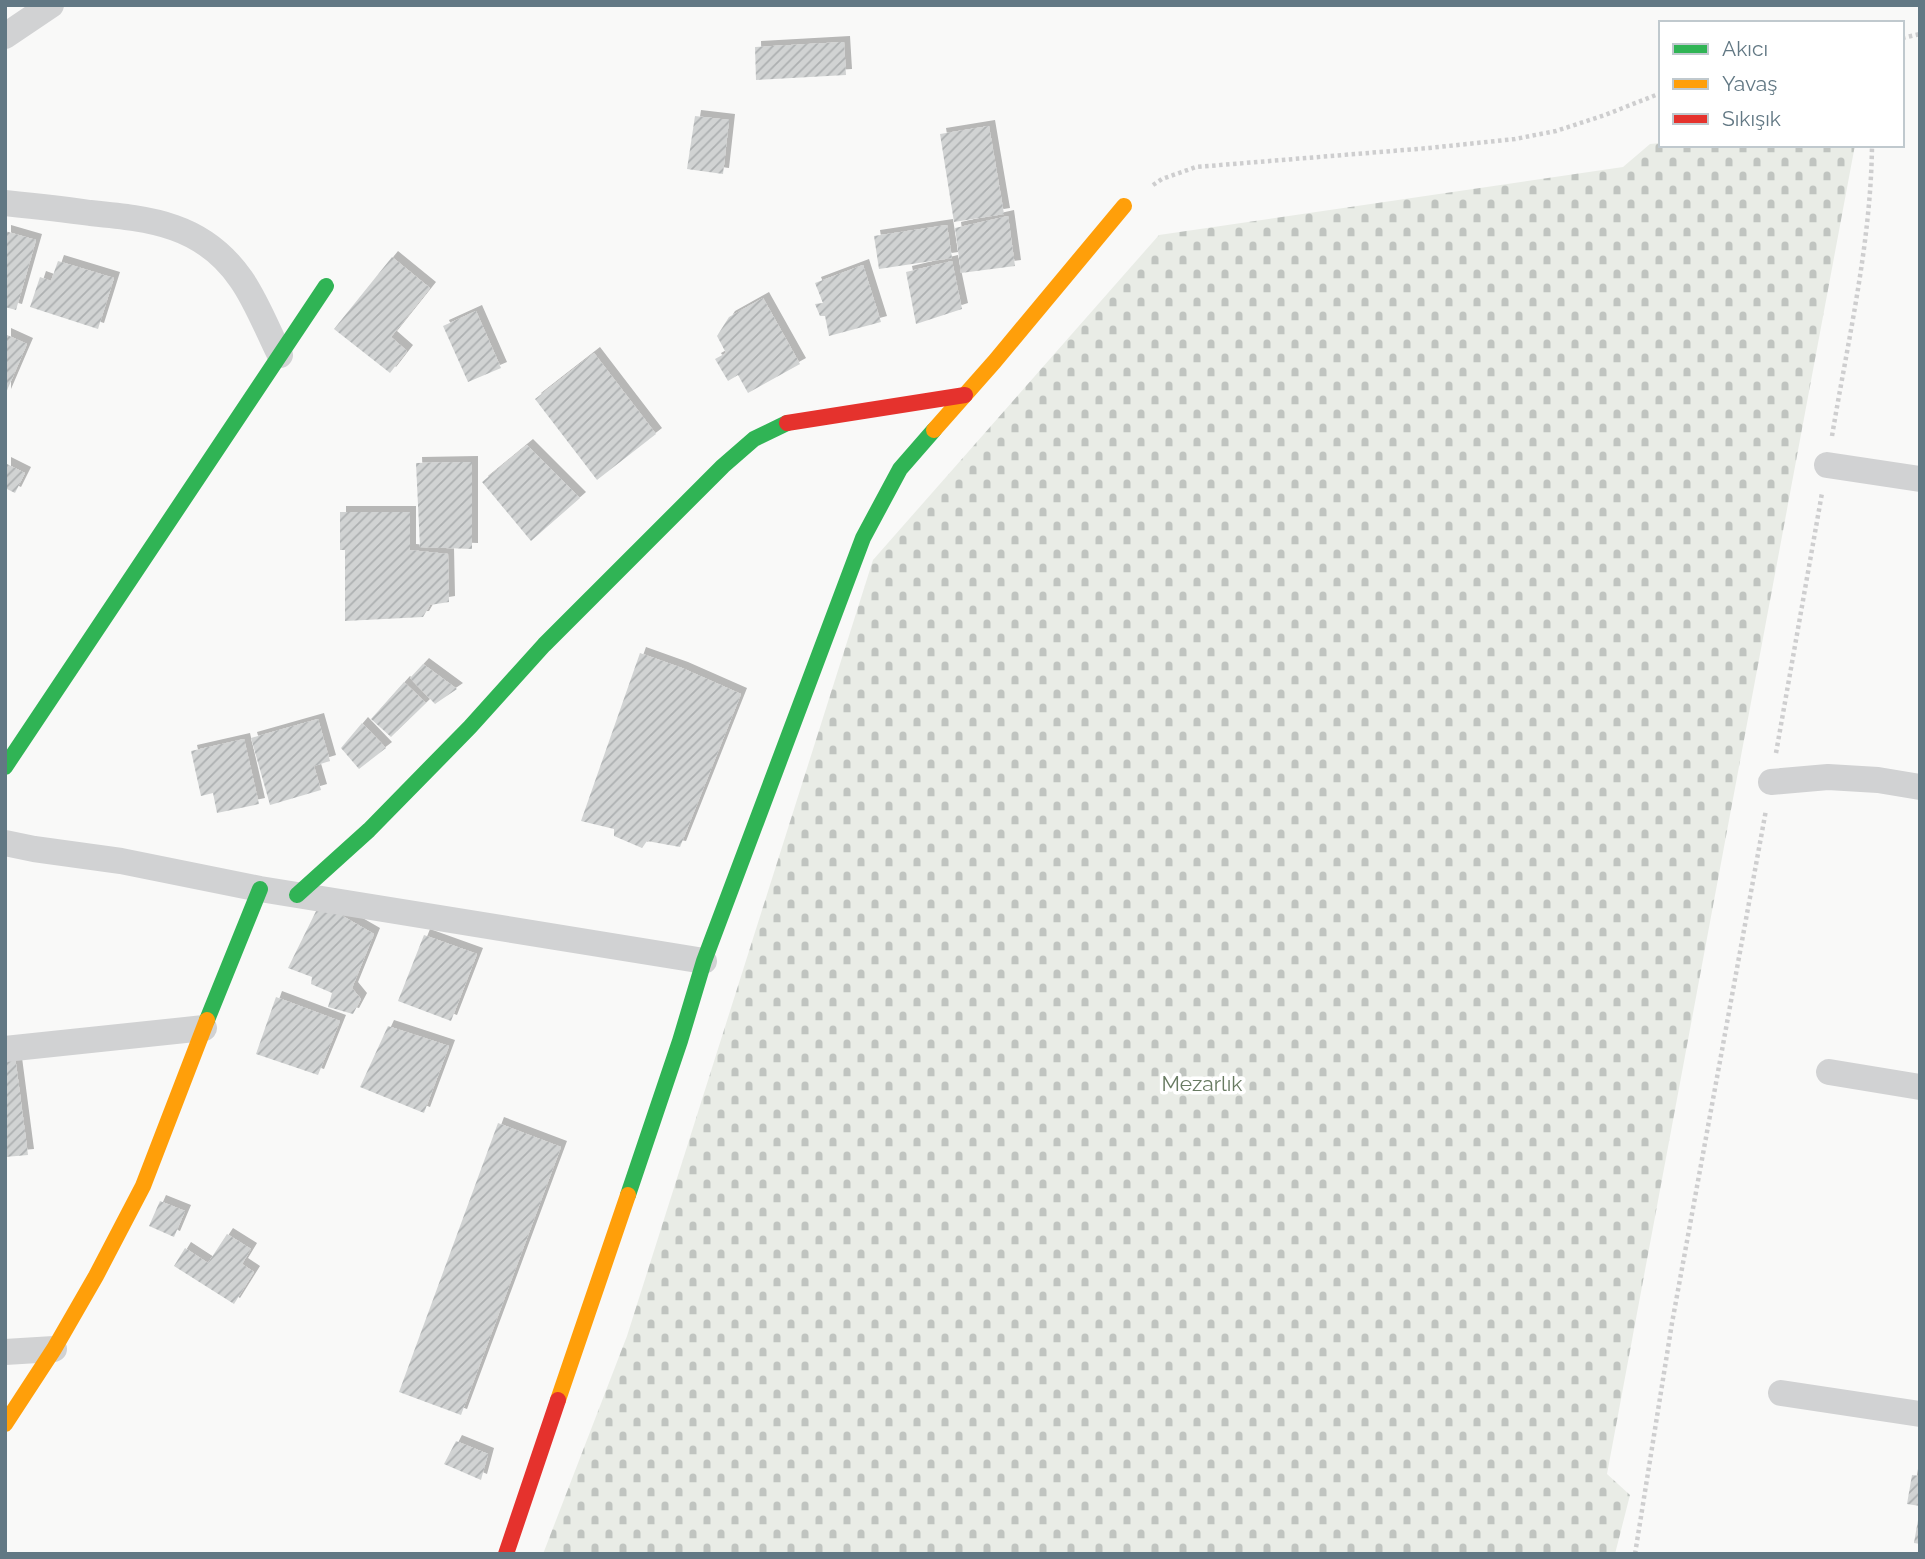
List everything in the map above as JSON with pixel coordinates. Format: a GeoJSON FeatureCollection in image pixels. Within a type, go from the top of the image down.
{"type":"FeatureCollection","features":[{"type":"Feature","properties":{"kind":"street"},"geometry":{"type":"LineString","coordinates":[[5,36],[51,5]]}},
{"type":"Feature","properties":{"kind":"street"},"geometry":{"type":"LineString","coordinates":[[5,203],[135,218],[184,230],[226,260],[242,280],[281,355]]}},
{"type":"Feature","properties":{"kind":"street"},"geometry":{"type":"LineString","coordinates":[[506,1554],[676,1054],[704,961],[863,538],[900,469],[1124,206]]}},
{"type":"Feature","properties":{"kind":"street"},"geometry":{"type":"LineString","coordinates":[[5,767],[326,286]]}},
{"type":"Feature","properties":{"kind":"street"},"geometry":{"type":"LineString","coordinates":[[298,895],[379,821],[544,645],[723,466],[754,439],[788,423],[965,395]]}},
{"type":"Feature","properties":{"kind":"street"},"geometry":{"type":"LineString","coordinates":[[1827,465],[1920,479]]}},
{"type":"Feature","properties":{"kind":"street"},"geometry":{"type":"LineString","coordinates":[[1771,782],[1828,777],[1878,780],[1920,787]]}},
{"type":"Feature","properties":{"kind":"street"},"geometry":{"type":"LineString","coordinates":[[5,843],[121,861],[260,889],[704,961]]}},
{"type":"Feature","properties":{"kind":"street"},"geometry":{"type":"LineString","coordinates":[[5,1424],[54,1349],[143,1186],[260,889]]}},
{"type":"Feature","properties":{"kind":"street"},"geometry":{"type":"LineString","coordinates":[[5,1049],[204,1028]]}},
{"type":"Feature","properties":{"kind":"street"},"geometry":{"type":"LineString","coordinates":[[1829,1072],[1920,1087]]}},
{"type":"Feature","properties":{"kind":"street"},"geometry":{"type":"LineString","coordinates":[[5,1352],[54,1349]]}},
{"type":"Feature","properties":{"kind":"street"},"geometry":{"type":"LineString","coordinates":[[1781,1393],[1920,1415]]}},
{"type":"Feature","properties":{"kind":"path"},"geometry":{"type":"LineString","coordinates":[[1124,206],[1162,179],[1196,167],[1515,139],[1556,131],[1659,94]]}},
{"type":"Feature","properties":{"kind":"path"},"geometry":{"type":"LineString","coordinates":[[1636,1554],[1672,1323],[1771,782],[1864,246],[1872,174],[1872,147]]}},
{"type":"Feature","properties":{"kind":"green space","name":"Mezarlık"},"geometry":{"type":"Polygon","coordinates":[[[1659,143],[1659,147],[1855,147],[1607,1474],[1630,1495],[1615,1554],[543,1554],[627,1336],[873,560],[1159,235],[1623,167],[1650,144],[1659,143]]]}},
{"type":"Feature","properties":{"kind":"building"},"geometry":{"type":"Polygon","coordinates":[[[844,42],[846,75],[756,80],[755,47],[844,42]]]}},
{"type":"Feature","properties":{"kind":"building"},"geometry":{"type":"Polygon","coordinates":[[[695,116],[729,120],[723,174],[687,169],[695,116]]]}},
{"type":"Feature","properties":{"kind":"building"},"geometry":{"type":"Polygon","coordinates":[[[989,126],[1004,214],[954,222],[940,134],[989,126]]]}},
{"type":"Feature","properties":{"kind":"building"},"geometry":{"type":"Polygon","coordinates":[[[1008,216],[1015,266],[961,273],[955,228],[1008,216]]]}},
{"type":"Feature","properties":{"kind":"building"},"geometry":{"type":"Polygon","coordinates":[[[947,225],[952,258],[879,269],[874,236],[947,225]]]}},
{"type":"Feature","properties":{"kind":"building"},"geometry":{"type":"Polygon","coordinates":[[[5,231],[36,240],[16,310],[5,307],[5,231]]]}},
{"type":"Feature","properties":{"kind":"building"},"geometry":{"type":"Polygon","coordinates":[[[392,257],[430,288],[391,337],[407,351],[390,373],[334,329],[392,257]]]}},
{"type":"Feature","properties":{"kind":"building"},"geometry":{"type":"Polygon","coordinates":[[[58,261],[114,278],[98,329],[30,307],[40,277],[51,281],[58,261]]]}},
{"type":"Feature","properties":{"kind":"building"},"geometry":{"type":"Polygon","coordinates":[[[952,261],[962,309],[916,324],[906,272],[952,261]]]}},
{"type":"Feature","properties":{"kind":"building"},"geometry":{"type":"Polygon","coordinates":[[[863,265],[881,322],[829,336],[825,316],[820,316],[815,304],[823,303],[815,283],[863,265]]]}},
{"type":"Feature","properties":{"kind":"building"},"geometry":{"type":"Polygon","coordinates":[[[763,298],[800,364],[748,393],[738,375],[728,381],[715,359],[726,353],[717,336],[729,317],[763,298]]]}},
{"type":"Feature","properties":{"kind":"building"},"geometry":{"type":"Polygon","coordinates":[[[476,311],[501,368],[468,382],[443,326],[476,311]]]}},
{"type":"Feature","properties":{"kind":"building"},"geometry":{"type":"Polygon","coordinates":[[[5,334],[27,344],[5,395],[5,334]]]}},
{"type":"Feature","properties":{"kind":"building"},"geometry":{"type":"Polygon","coordinates":[[[594,353],[656,434],[597,480],[535,399],[594,353]]]}},
{"type":"Feature","properties":{"kind":"building"},"geometry":{"type":"Polygon","coordinates":[[[527,445],[580,498],[531,541],[482,482],[527,445]]]}},
{"type":"Feature","properties":{"kind":"building"},"geometry":{"type":"Polygon","coordinates":[[[472,462],[472,549],[420,547],[416,463],[472,462]]]}},
{"type":"Feature","properties":{"kind":"building"},"geometry":{"type":"Polygon","coordinates":[[[5,463],[25,473],[15,493],[5,488],[5,463]]]}},
{"type":"Feature","properties":{"kind":"building"},"geometry":{"type":"Polygon","coordinates":[[[340,512],[410,512],[410,550],[448,554],[449,602],[430,605],[423,617],[345,621],[345,550],[340,550],[340,512]]]}},
{"type":"Feature","properties":{"kind":"building"},"geometry":{"type":"Polygon","coordinates":[[[640,653],[741,694],[680,847],[647,841],[642,848],[614,836],[614,829],[581,821],[640,653]]]}},
{"type":"Feature","properties":{"kind":"building"},"geometry":{"type":"Polygon","coordinates":[[[423,664],[457,689],[435,704],[410,678],[423,664]]]}},
{"type":"Feature","properties":{"kind":"building"},"geometry":{"type":"Polygon","coordinates":[[[404,682],[426,703],[391,737],[371,719],[404,682]]]}},
{"type":"Feature","properties":{"kind":"building"},"geometry":{"type":"Polygon","coordinates":[[[318,719],[330,761],[314,766],[321,790],[270,805],[251,738],[318,719]]]}},
{"type":"Feature","properties":{"kind":"building"},"geometry":{"type":"Polygon","coordinates":[[[362,723],[386,748],[359,769],[341,748],[362,723]]]}},
{"type":"Feature","properties":{"kind":"building"},"geometry":{"type":"Polygon","coordinates":[[[244,739],[259,804],[217,813],[213,793],[201,796],[191,751],[244,739]]]}},
{"type":"Feature","properties":{"kind":"building"},"geometry":{"type":"Polygon","coordinates":[[[320,903],[374,934],[352,988],[361,999],[353,1014],[328,1007],[332,993],[311,984],[312,977],[288,968],[320,903]]]}},
{"type":"Feature","properties":{"kind":"building"},"geometry":{"type":"Polygon","coordinates":[[[424,935],[477,954],[451,1021],[398,1001],[424,935]]]}},
{"type":"Feature","properties":{"kind":"building"},"geometry":{"type":"Polygon","coordinates":[[[276,997],[340,1021],[318,1075],[256,1054],[276,997]]]}},
{"type":"Feature","properties":{"kind":"building"},"geometry":{"type":"Polygon","coordinates":[[[388,1026],[449,1046],[424,1113],[360,1087],[388,1026]]]}},
{"type":"Feature","properties":{"kind":"building"},"geometry":{"type":"Polygon","coordinates":[[[15,1056],[28,1155],[5,1157],[5,1057],[15,1056]]]}},
{"type":"Feature","properties":{"kind":"building"},"geometry":{"type":"Polygon","coordinates":[[[498,1123],[561,1147],[461,1415],[399,1392],[498,1123]]]}},
{"type":"Feature","properties":{"kind":"building"},"geometry":{"type":"Polygon","coordinates":[[[160,1201],[185,1211],[174,1237],[149,1226],[160,1201]]]}},
{"type":"Feature","properties":{"kind":"building"},"geometry":{"type":"Polygon","coordinates":[[[227,1234],[251,1249],[242,1264],[254,1272],[234,1304],[174,1266],[185,1248],[208,1263],[227,1234]]]}},
{"type":"Feature","properties":{"kind":"building"},"geometry":{"type":"Polygon","coordinates":[[[456,1441],[488,1454],[481,1480],[444,1464],[456,1441]]]}},
{"type":"Feature","properties":{"kind":"building"},"geometry":{"type":"Polygon","coordinates":[[[1912,1475],[1920,1476],[1920,1506],[1907,1504],[1912,1475]]]}},
{"type":"Feature","properties":{"kind":"building"},"geometry":{"type":"Polygon","coordinates":[[[1920,1520],[1920,1544],[1914,1543],[1920,1520]]]}},
{"type":"Feature","properties":{"kind":"traffic: fast"},"geometry":{"type":"LineString","coordinates":[[5,767],[326,286]]}},
{"type":"Feature","properties":{"kind":"traffic: fast"},"geometry":{"type":"LineString","coordinates":[[297,895],[369,830],[470,727],[544,645],[723,466],[754,439],[787,423]]}},
{"type":"Feature","properties":{"kind":"traffic: fast"},"geometry":{"type":"LineString","coordinates":[[628,1195],[704,961],[863,538],[900,469],[934,430]]}},
{"type":"Feature","properties":{"kind":"traffic: fast"},"geometry":{"type":"LineString","coordinates":[[207,1020],[260,889]]}},
{"type":"Feature","properties":{"kind":"traffic: slow"},"geometry":{"type":"LineString","coordinates":[[934,430],[1124,206]]}},
{"type":"Feature","properties":{"kind":"traffic: slow"},"geometry":{"type":"LineString","coordinates":[[5,1424],[54,1349],[143,1186],[207,1020]]}},
{"type":"Feature","properties":{"kind":"traffic: slow"},"geometry":{"type":"LineString","coordinates":[[558,1400],[628,1195]]}},
{"type":"Feature","properties":{"kind":"traffic: jam"},"geometry":{"type":"LineString","coordinates":[[787,423],[965,395]]}},
{"type":"Feature","properties":{"kind":"traffic: jam"},"geometry":{"type":"LineString","coordinates":[[506,1554],[558,1400]]}}]}
